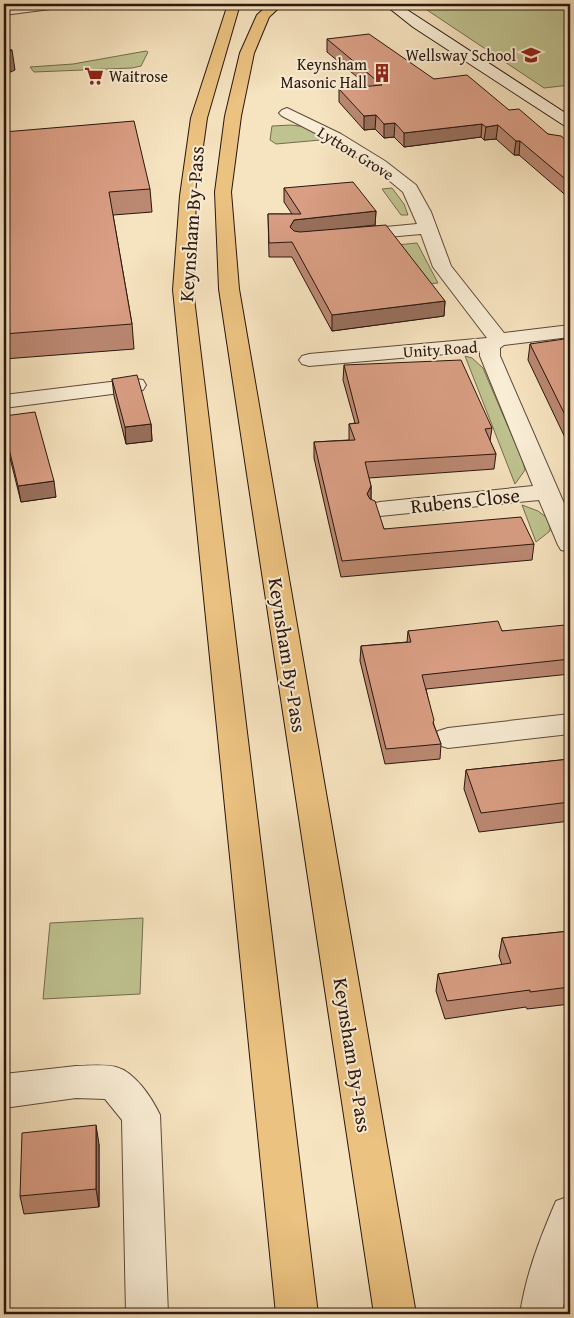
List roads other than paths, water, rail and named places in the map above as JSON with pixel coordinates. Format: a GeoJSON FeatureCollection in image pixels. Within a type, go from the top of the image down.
{"type":"FeatureCollection","features":[{"type":"Feature","properties":{"kind":"highway","name":"Keynsham By-Pass"},"geometry":{"type":"LineString","coordinates":[[234,4],[199,118],[188,196],[183,290],[297,1314]]}},
{"type":"Feature","properties":{"kind":"highway","name":"Keynsham By-Pass"},"geometry":{"type":"LineString","coordinates":[[277,4],[263,15],[247,53],[233,116],[223,192],[228,289],[395,1314]]}},
{"type":"Feature","properties":{"kind":"street"},"geometry":{"type":"LineString","coordinates":[[4,11],[36,4]]}},
{"type":"Feature","properties":{"kind":"street"},"geometry":{"type":"LineString","coordinates":[[4,11],[58,4]]}},
{"type":"Feature","properties":{"kind":"street"},"geometry":{"type":"LineString","coordinates":[[384,4],[394,6],[570,123]]}},
{"type":"Feature","properties":{"kind":"street","name":"Lytton Grove"},"geometry":{"type":"LineString","coordinates":[[292,119],[336,137],[379,164],[410,189],[422,212],[426,228],[442,267],[495,343]]}},
{"type":"Feature","properties":{"kind":"street"},"geometry":{"type":"LineString","coordinates":[[339,236],[426,228]]}},
{"type":"Feature","properties":{"kind":"street","name":"Unity Road"},"geometry":{"type":"LineString","coordinates":[[309,360],[495,343],[570,331]]}},
{"type":"Feature","properties":{"kind":"street"},"geometry":{"type":"LineString","coordinates":[[495,343],[490,356],[570,545]]}},
{"type":"Feature","properties":{"kind":"street"},"geometry":{"type":"LineString","coordinates":[[4,402],[135,385]]}},
{"type":"Feature","properties":{"kind":"street","name":"Rubens Close"},"geometry":{"type":"LineString","coordinates":[[380,509],[549,492]]}},
{"type":"Feature","properties":{"kind":"street"},"geometry":{"type":"LineString","coordinates":[[448,738],[570,724]]}},
{"type":"Feature","properties":{"kind":"street"},"geometry":{"type":"LineString","coordinates":[[4,1091],[76,1082],[114,1083],[141,1115],[147,1314]]}},
{"type":"Feature","properties":{"kind":"street"},"geometry":{"type":"LineString","coordinates":[[541,1314],[548,1273],[570,1216]]}},
{"type":"Feature","properties":{"kind":"place","name":"Wellsway School"},"geometry":{"type":"Point","coordinates":[531,55]}},
{"type":"Feature","properties":{"kind":"place","name":"Keynsham Masonic Hall"},"geometry":{"type":"Point","coordinates":[382,73]}},
{"type":"Feature","properties":{"kind":"place","name":"Waitrose"},"geometry":{"type":"Point","coordinates":[94,76]}}]}
